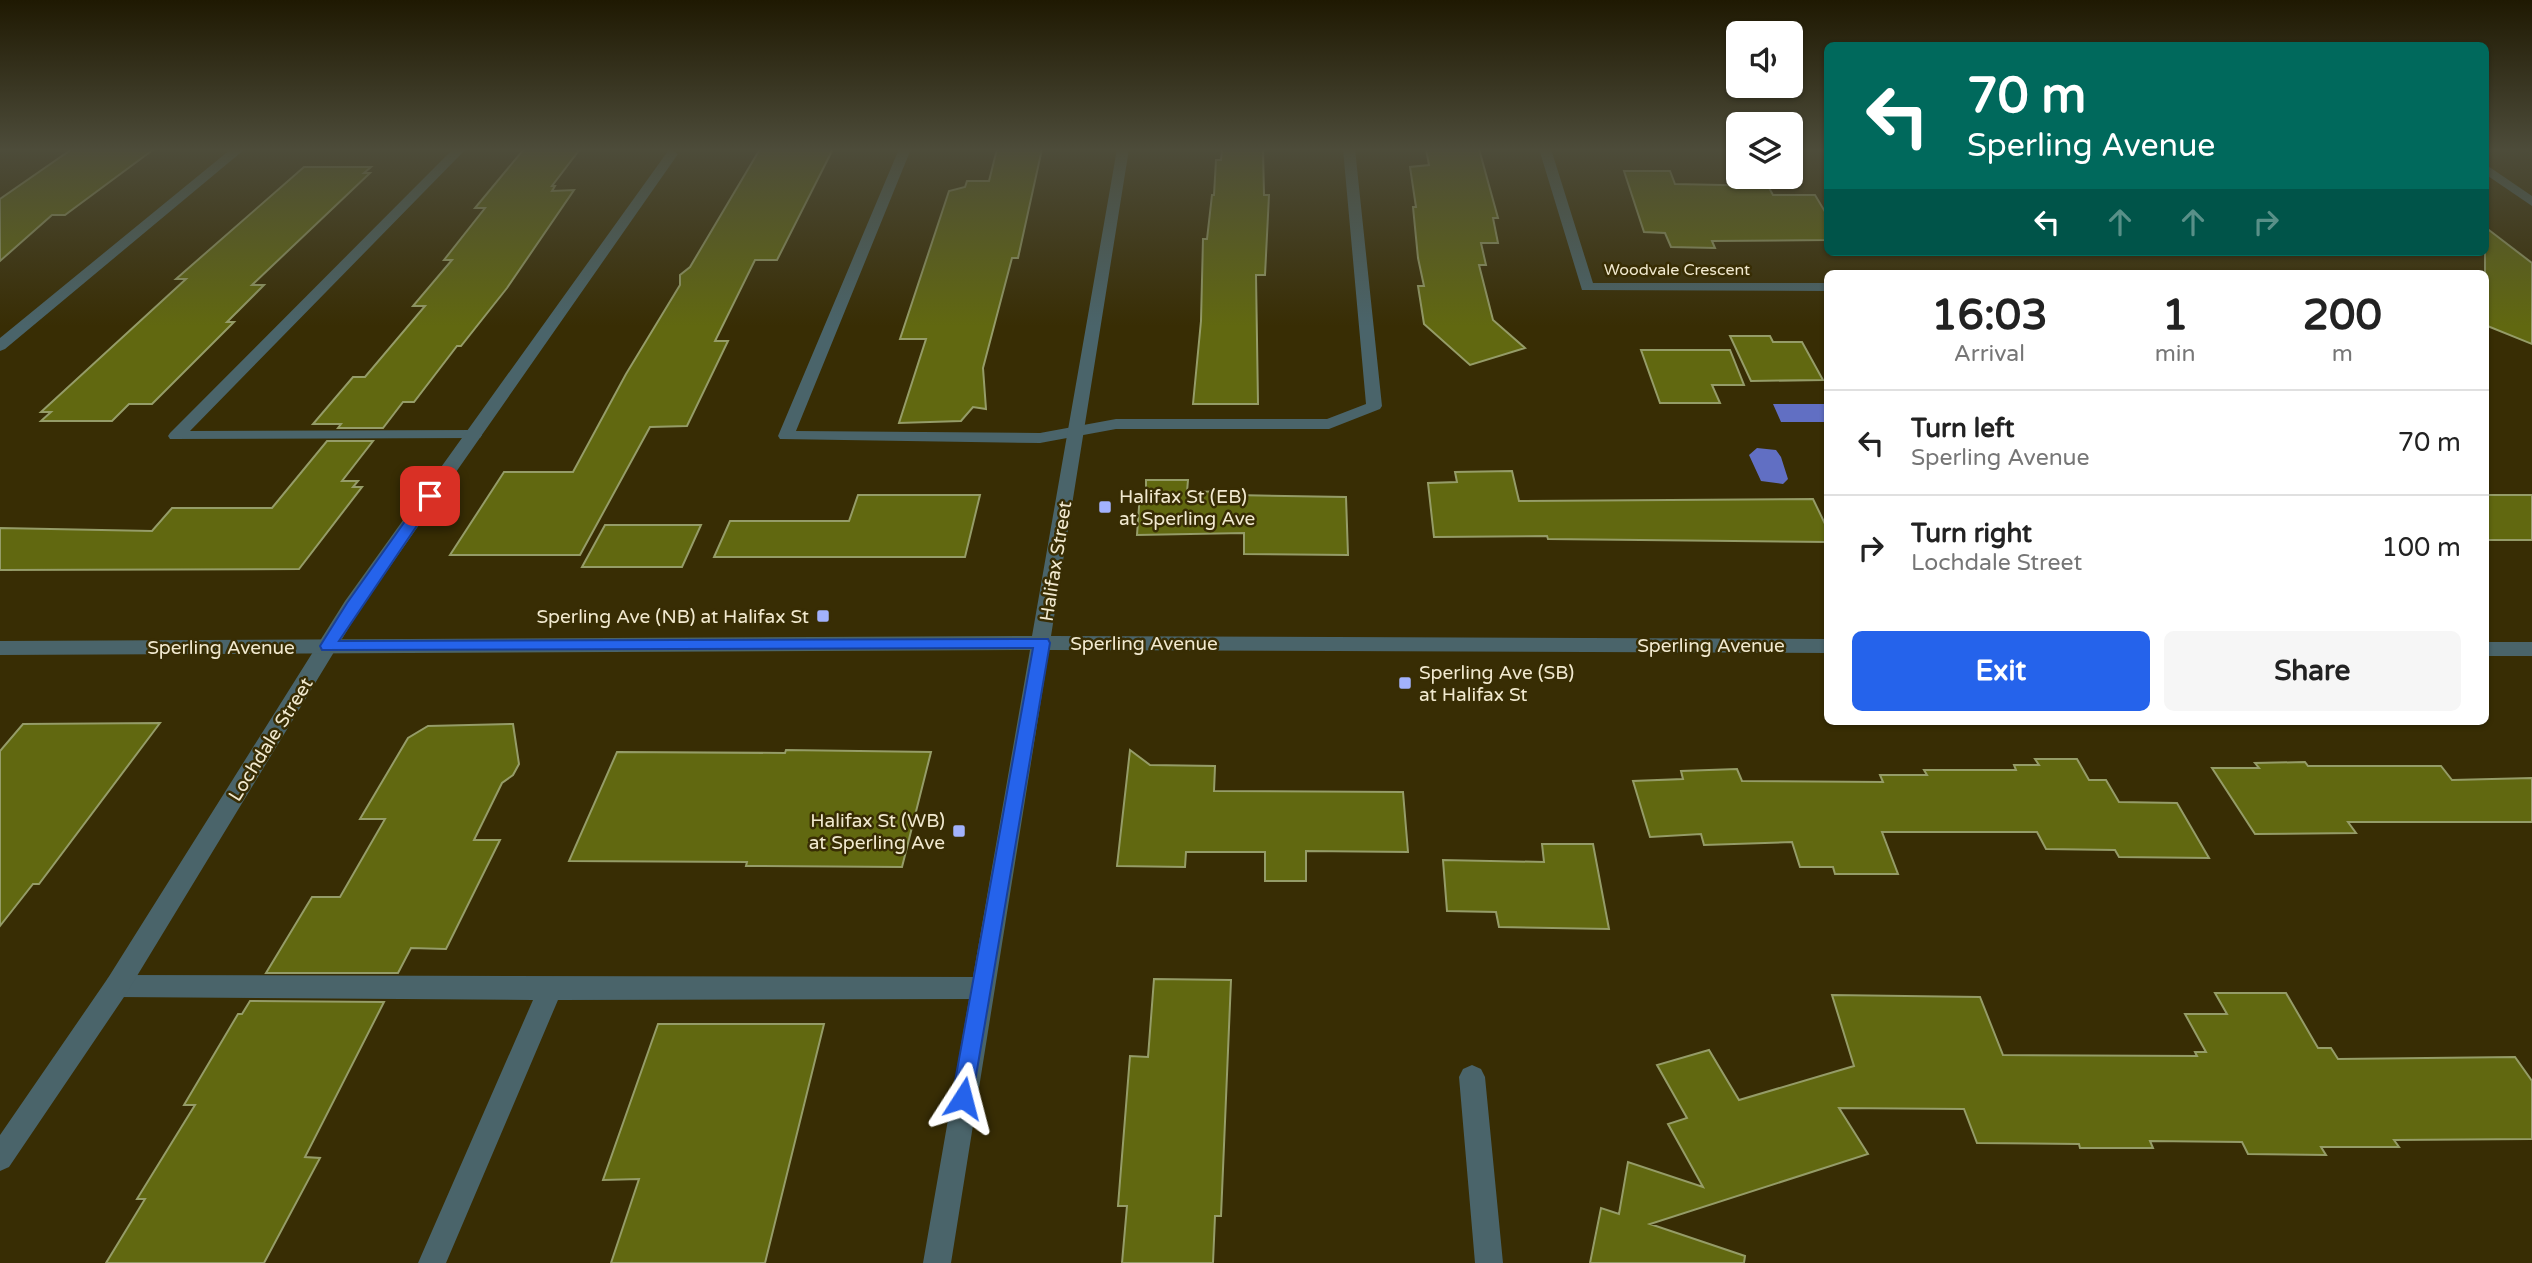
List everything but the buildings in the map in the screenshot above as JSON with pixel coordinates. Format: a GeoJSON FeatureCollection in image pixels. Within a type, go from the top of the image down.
{"type":"FeatureCollection","features":[{"type":"Feature","properties":{"kind":"street"},"geometry":{"type":"LineString","coordinates":[[0,346],[167,208]]}},
{"type":"Feature","properties":{"kind":"street"},"geometry":{"type":"LineString","coordinates":[[402,208],[176,436],[474,435]]}},
{"type":"Feature","properties":{"kind":"street","name":"Lochdale Street"},"geometry":{"type":"LineString","coordinates":[[0,1158],[117,986],[352,607],[634,208]]}},
{"type":"Feature","properties":{"kind":"street"},"geometry":{"type":"LineString","coordinates":[[881,208],[786,436],[1040,438],[1116,424],[1329,424],[1374,406],[1355,208]]}},
{"type":"Feature","properties":{"kind":"street","name":"Halifax Street"},"geometry":{"type":"LineString","coordinates":[[937,1263],[1114,208]]}},
{"type":"Feature","properties":{"kind":"street","name":"Woodvale Crescent"},"geometry":{"type":"LineString","coordinates":[[1563,208],[1587,287],[1824,287]]}},
{"type":"Feature","properties":{"kind":"street","name":"Sperling Avenue"},"geometry":{"type":"LineString","coordinates":[[0,648],[1042,643],[1824,646]]}},
{"type":"Feature","properties":{"kind":"street"},"geometry":{"type":"LineString","coordinates":[[2489,649],[2532,649]]}},
{"type":"Feature","properties":{"kind":"street"},"geometry":{"type":"LineString","coordinates":[[117,986],[981,988]]}},
{"type":"Feature","properties":{"kind":"street"},"geometry":{"type":"LineString","coordinates":[[432,1263],[550,989]]}},
{"type":"Feature","properties":{"kind":"street"},"geometry":{"type":"LineString","coordinates":[[1472,1077],[1489,1263]]}},
{"type":"Feature","properties":{"kind":"water"},"geometry":{"type":"Polygon","coordinates":[[[1773,404],[1824,404],[1824,422],[1781,422],[1773,404]]]}},
{"type":"Feature","properties":{"kind":"water"},"geometry":{"type":"Polygon","coordinates":[[[1757,448],[1776,450],[1788,479],[1783,484],[1761,481],[1749,455],[1757,448]]]}},
{"type":"Feature","properties":{"kind":"place","name":"Halifax St (EB) at Sperling Ave"},"geometry":{"type":"Point","coordinates":[1105,507]}},
{"type":"Feature","properties":{"kind":"place","name":"Sperling Ave (NB) at Halifax St"},"geometry":{"type":"Point","coordinates":[823,616]}},
{"type":"Feature","properties":{"kind":"place","name":"Sperling Ave (SB) at Halifax St"},"geometry":{"type":"Point","coordinates":[1405,683]}},
{"type":"Feature","properties":{"kind":"place","name":"Halifax St (WB) at Sperling Ave"},"geometry":{"type":"Point","coordinates":[959,831]}},
{"type":"Feature","properties":{"kind":"route"},"geometry":{"type":"LineString","coordinates":[[430,496],[328,646],[1042,643],[963,1098]]}}]}
